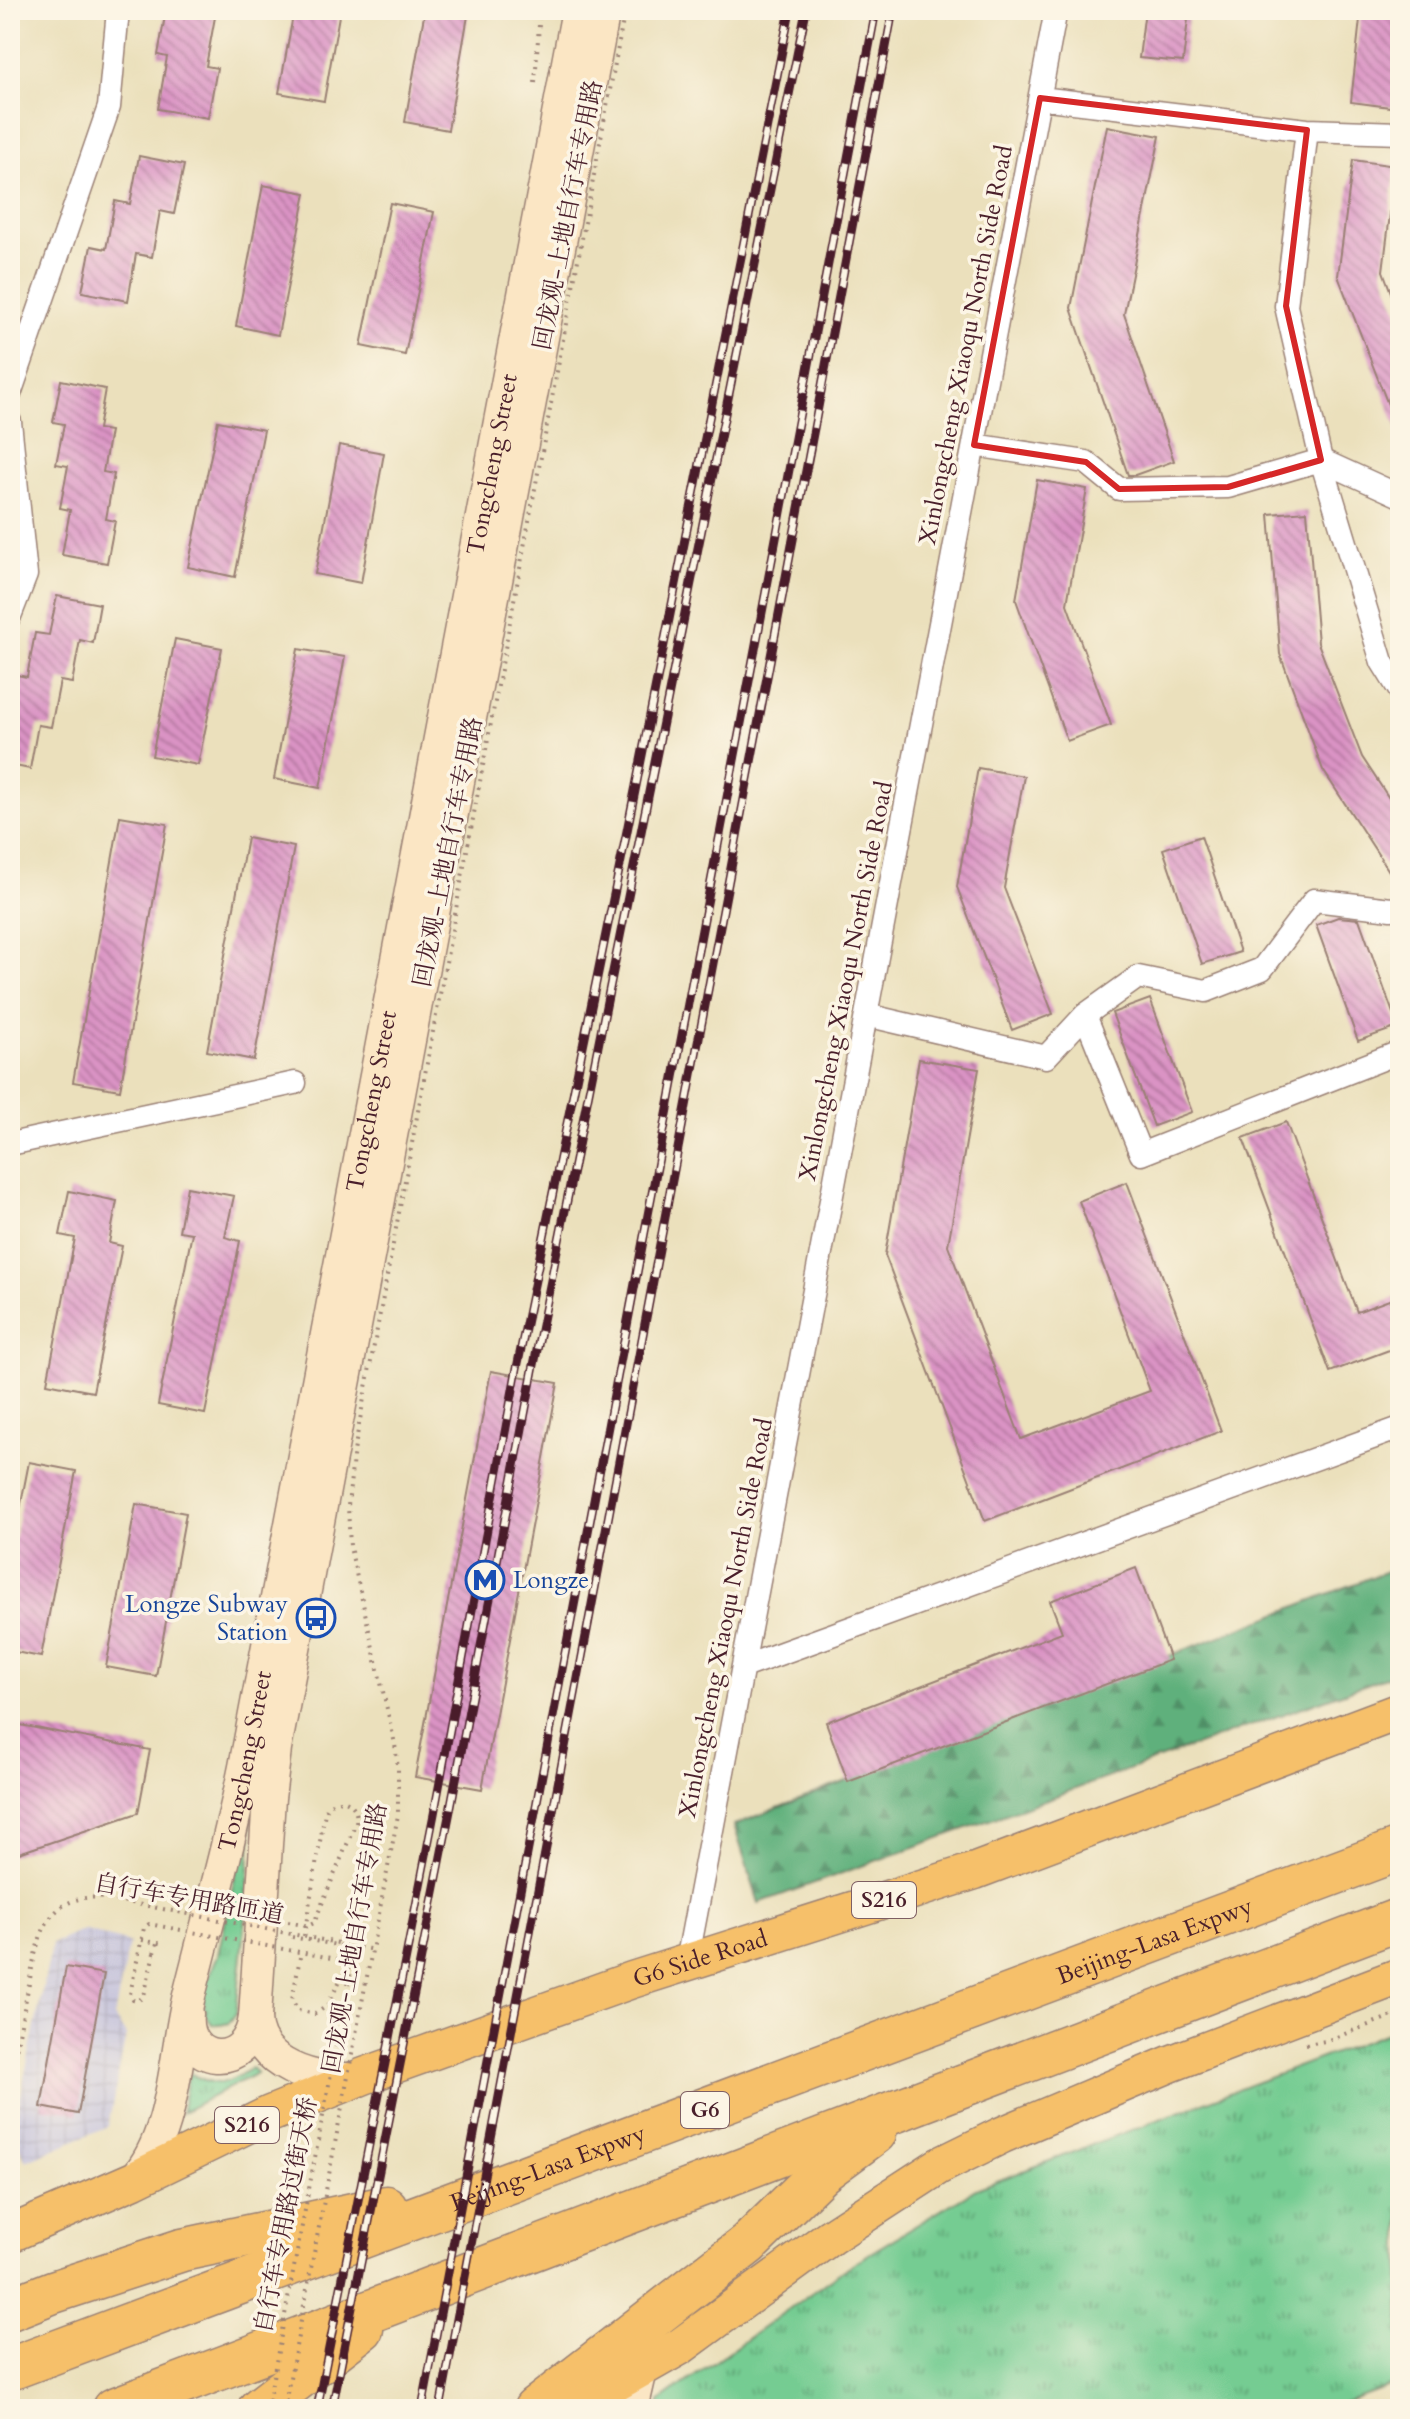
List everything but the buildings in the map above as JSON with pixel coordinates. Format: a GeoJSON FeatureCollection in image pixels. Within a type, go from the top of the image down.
{"type":"FeatureCollection","features":[{"type":"Feature","properties":{"kind":"highway","name":"Beijing-Lasa Expwy"},"geometry":{"type":"LineString","coordinates":[[10,2369],[1400,1849]]}},
{"type":"Feature","properties":{"kind":"highway"},"geometry":{"type":"LineString","coordinates":[[114,2409],[1400,1919]]}},
{"type":"Feature","properties":{"kind":"highway"},"geometry":{"type":"LineString","coordinates":[[535,2409],[748,2244],[821,2173],[918,2101]]}},
{"type":"Feature","properties":{"kind":"highway"},"geometry":{"type":"LineString","coordinates":[[10,2309],[182,2250],[524,2178]]}},
{"type":"Feature","properties":{"kind":"highway"},"geometry":{"type":"LineString","coordinates":[[259,2409],[370,2323],[411,2297]]}},
{"type":"Feature","properties":{"kind":"main road","name":"Tongcheng Street"},"geometry":{"type":"LineString","coordinates":[[134,2180],[153,2155],[165,2124],[188,2003],[225,1861],[245,1767],[578,10]]}},
{"type":"Feature","properties":{"kind":"main road","name":"Tongcheng Street"},"geometry":{"type":"LineString","coordinates":[[364,2076],[339,2080],[316,2077],[289,2066],[261,2042],[255,2025],[269,1798],[275,1749],[604,10]]}},
{"type":"Feature","properties":{"kind":"main road","name":"G6 Side Road"},"geometry":{"type":"LineString","coordinates":[[10,2234],[134,2180],[270,2114],[364,2076],[687,1962],[975,1871],[1400,1711]]}},
{"type":"Feature","properties":{"kind":"main road"},"geometry":{"type":"LineString","coordinates":[[570,2409],[641,2370],[714,2323],[830,2237],[939,2166],[1002,2135],[1170,2064],[1400,1976]]}},
{"type":"Feature","properties":{"kind":"main road"},"geometry":{"type":"LineString","coordinates":[[188,2003],[186,2021],[189,2036],[196,2047],[206,2054],[229,2055],[240,2049],[248,2040],[255,2017]]}},
{"type":"Feature","properties":{"kind":"main road"},"geometry":{"type":"LineString","coordinates":[[632,2409],[641,2370]]}},
{"type":"Feature","properties":{"kind":"street"},"geometry":{"type":"LineString","coordinates":[[10,394],[109,107],[118,10]]}},
{"type":"Feature","properties":{"kind":"street","name":"Xinlongcheng Xiaoqu North Side Road"},"geometry":{"type":"LineString","coordinates":[[687,1962],[1056,10]]}},
{"type":"Feature","properties":{"kind":"street"},"geometry":{"type":"LineString","coordinates":[[1040,98],[1307,130],[1400,133]]}},
{"type":"Feature","properties":{"kind":"street"},"geometry":{"type":"LineString","coordinates":[[1307,130],[1286,306],[1321,460],[1382,662],[1400,691]]}},
{"type":"Feature","properties":{"kind":"street"},"geometry":{"type":"LineString","coordinates":[[10,422],[26,575],[10,616]]}},
{"type":"Feature","properties":{"kind":"street"},"geometry":{"type":"LineString","coordinates":[[974,445],[1086,462],[1119,489],[1228,487],[1321,460],[1400,496]]}},
{"type":"Feature","properties":{"kind":"street"},"geometry":{"type":"LineString","coordinates":[[866,1015],[1046,1057],[1085,1015],[1138,977],[1206,991],[1262,969],[1314,900],[1400,908]]}},
{"type":"Feature","properties":{"kind":"street"},"geometry":{"type":"LineString","coordinates":[[1085,1015],[1141,1154],[1400,1052]]}},
{"type":"Feature","properties":{"kind":"street"},"geometry":{"type":"LineString","coordinates":[[10,1144],[295,1083]]}},
{"type":"Feature","properties":{"kind":"street"},"geometry":{"type":"LineString","coordinates":[[743,1667],[1400,1428]]}},
{"type":"Feature","properties":{"kind":"path","name":"回龙观-上地自行车专用路"},"geometry":{"type":"LineString","coordinates":[[284,2409],[398,1815],[395,1744],[350,1547],[348,1506],[353,1457],[625,10]]}},
{"type":"Feature","properties":{"kind":"path","name":"自行车专用路匝道"},"geometry":{"type":"LineString","coordinates":[[282,1921],[308,1926],[314,1923],[356,1823],[353,1807],[342,1800],[330,1804],[325,1812],[304,1936]]}},
{"type":"Feature","properties":{"kind":"path","name":"自行车专用路匝道"},"geometry":{"type":"LineString","coordinates":[[10,2080],[37,1941],[46,1923],[67,1904],[85,1897],[106,1898],[374,1950]]}},
{"type":"Feature","properties":{"kind":"path","name":"自行车专用路过街天桥"},"geometry":{"type":"LineString","coordinates":[[142,1940],[144,1928],[152,1924],[342,1960],[351,1969],[267,2409]]}},
{"type":"Feature","properties":{"kind":"path"},"geometry":{"type":"LineString","coordinates":[[292,1937],[350,1948],[351,1959],[327,2006],[321,2012],[309,2015],[298,2010],[292,2000],[301,1952]]}},
{"type":"Feature","properties":{"kind":"path"},"geometry":{"type":"LineString","coordinates":[[142,1940],[157,1943],[144,1996],[138,2001],[133,2000],[130,1994],[142,1940]]}},
{"type":"Feature","properties":{"kind":"path"},"geometry":{"type":"LineString","coordinates":[[1302,2045],[1326,2041],[1400,2013]]}},
{"type":"Feature","properties":{"kind":"highlighted area"},"geometry":{"type":"Polygon","coordinates":[[[1040,98],[1307,130],[1286,306],[1321,460],[1228,487],[1119,489],[1086,462],[974,445],[1040,98]]]}},
{"type":"Feature","properties":{"kind":"shaded area"},"geometry":{"type":"Polygon","coordinates":[[[83,1930],[129,1943],[114,2017],[126,2035],[108,2126],[26,2161],[13,2132],[52,1944],[83,1930]]]}},
{"type":"Feature","properties":{"kind":"green space"},"geometry":{"type":"Polygon","coordinates":[[[1400,1566],[1400,1672],[759,1903],[734,1825],[1400,1566]]]}},
{"type":"Feature","properties":{"kind":"green space"},"geometry":{"type":"Polygon","coordinates":[[[252,1799],[248,1897],[236,2013],[229,2023],[212,2024],[205,2014],[203,1990],[218,1955],[252,1799]]]}},
{"type":"Feature","properties":{"kind":"green space"},"geometry":{"type":"Polygon","coordinates":[[[1400,2028],[1400,2382],[1327,2409],[660,2409],[660,2401],[849,2266],[976,2189],[1400,2028]]]}},
{"type":"Feature","properties":{"kind":"green space"},"geometry":{"type":"Polygon","coordinates":[[[251,2068],[257,2073],[181,2113],[189,2073],[221,2083],[251,2068]]]}},
{"type":"Feature","properties":{"kind":"railway"},"geometry":{"type":"LineString","coordinates":[[317,2409],[434,1814],[517,1368],[790,10]]}},
{"type":"Feature","properties":{"kind":"railway"},"geometry":{"type":"LineString","coordinates":[[332,2409],[533,1370],[806,10]]}},
{"type":"Feature","properties":{"kind":"railway"},"geometry":{"type":"LineString","coordinates":[[422,2409],[876,10]]}},
{"type":"Feature","properties":{"kind":"railway"},"geometry":{"type":"LineString","coordinates":[[440,2409],[893,10]]}},
{"type":"Feature","properties":{"kind":"place","name":"Longze"},"geometry":{"type":"Point","coordinates":[485,1580]}},
{"type":"Feature","properties":{"kind":"place","name":"Longze Subway Station"},"geometry":{"type":"Point","coordinates":[316,1618]}}]}
